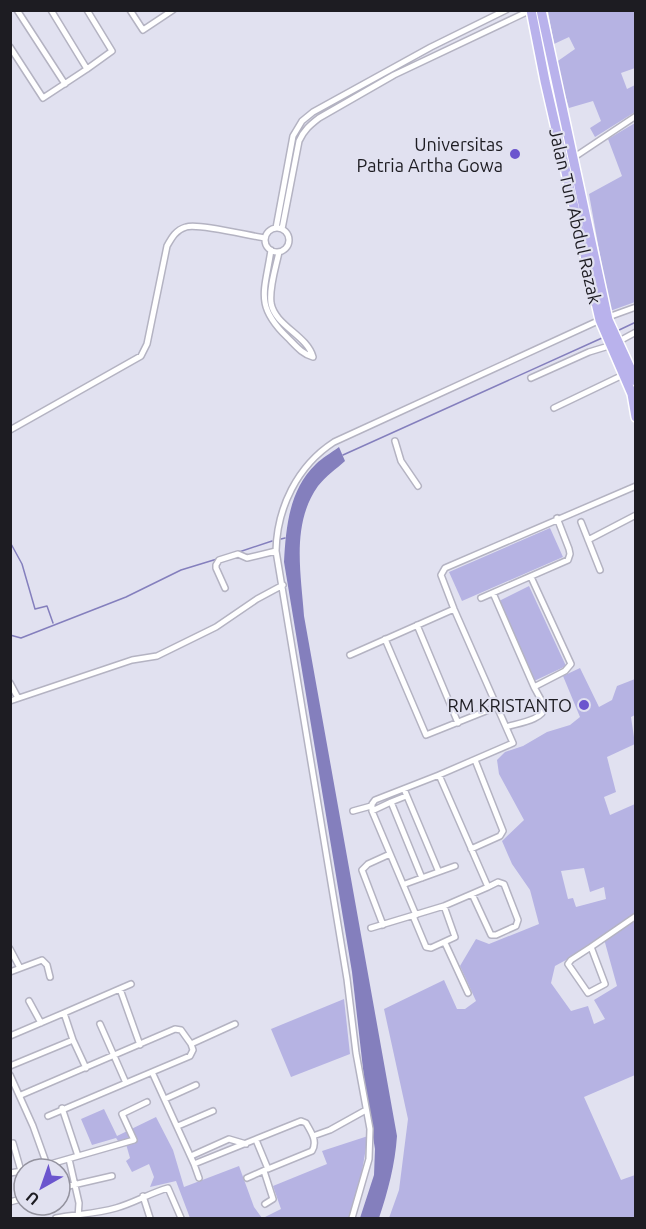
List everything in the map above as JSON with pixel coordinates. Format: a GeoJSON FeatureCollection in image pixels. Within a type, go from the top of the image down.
{"type":"FeatureCollection","features":[{"type":"Feature","properties":{"kind":"main road","name":"Jalan Tun Abdul Razak"},"geometry":{"type":"LineString","coordinates":[[531,10],[547,90],[604,320]]}},
{"type":"Feature","properties":{"kind":"main road","name":"Jalan Tun Abdul Razak"},"geometry":{"type":"LineString","coordinates":[[541,10],[573,158],[604,320]]}},
{"type":"Feature","properties":{"kind":"main road"},"geometry":{"type":"LineString","coordinates":[[604,320],[628,373],[636,417]]}},
{"type":"Feature","properties":{"kind":"main road"},"geometry":{"type":"LineString","coordinates":[[628,373],[636,381]]}},
{"type":"Feature","properties":{"kind":"street"},"geometry":{"type":"LineString","coordinates":[[17,10],[65,84]]}},
{"type":"Feature","properties":{"kind":"street"},"geometry":{"type":"LineString","coordinates":[[51,10],[87,69]]}},
{"type":"Feature","properties":{"kind":"street"},"geometry":{"type":"LineString","coordinates":[[10,47],[44,98],[112,51],[87,10]]}},
{"type":"Feature","properties":{"kind":"street"},"geometry":{"type":"LineString","coordinates":[[130,10],[143,30],[173,10]]}},
{"type":"Feature","properties":{"kind":"street"},"geometry":{"type":"LineString","coordinates":[[279,229],[293,136],[302,121],[313,112],[431,47],[506,10]]}},
{"type":"Feature","properties":{"kind":"street"},"geometry":{"type":"LineString","coordinates":[[279,229],[299,141],[309,125],[394,75],[531,10]]}},
{"type":"Feature","properties":{"kind":"street"},"geometry":{"type":"LineString","coordinates":[[573,158],[636,116]]}},
{"type":"Feature","properties":{"kind":"street"},"geometry":{"type":"LineString","coordinates":[[10,430],[141,356],[147,344],[167,246],[178,230],[192,225],[265,238]]}},
{"type":"Feature","properties":{"kind":"street"},"geometry":{"type":"LineString","coordinates":[[279,229],[267,233],[265,238],[271,250],[279,252]]}},
{"type":"Feature","properties":{"kind":"street"},"geometry":{"type":"LineString","coordinates":[[271,250],[263,291],[264,305],[274,324],[304,354],[313,357],[311,351],[288,328],[272,306],[271,297],[279,252],[289,242],[288,235],[279,229]]}},
{"type":"Feature","properties":{"kind":"street"},"geometry":{"type":"LineString","coordinates":[[352,1218],[369,1159],[371,1139],[276,551],[281,516],[292,489],[305,467],[327,447],[636,307]]}},
{"type":"Feature","properties":{"kind":"street"},"geometry":{"type":"LineString","coordinates":[[531,378],[636,332]]}},
{"type":"Feature","properties":{"kind":"street"},"geometry":{"type":"LineString","coordinates":[[555,408],[628,373]]}},
{"type":"Feature","properties":{"kind":"street"},"geometry":{"type":"LineString","coordinates":[[395,441],[401,461],[418,486]]}},
{"type":"Feature","properties":{"kind":"street"},"geometry":{"type":"LineString","coordinates":[[353,811],[391,802],[439,775],[513,743],[454,609],[441,575],[445,568],[636,486]]}},
{"type":"Feature","properties":{"kind":"street"},"geometry":{"type":"LineString","coordinates":[[588,540],[636,515]]}},
{"type":"Feature","properties":{"kind":"street"},"geometry":{"type":"LineString","coordinates":[[481,598],[565,562],[569,557],[570,549],[557,518]]}},
{"type":"Feature","properties":{"kind":"street"},"geometry":{"type":"LineString","coordinates":[[581,522],[600,570]]}},
{"type":"Feature","properties":{"kind":"street"},"geometry":{"type":"LineString","coordinates":[[225,588],[216,568],[219,560],[238,554],[250,558],[276,551]]}},
{"type":"Feature","properties":{"kind":"street"},"geometry":{"type":"LineString","coordinates":[[531,577],[571,664],[565,671],[534,687]]}},
{"type":"Feature","properties":{"kind":"street"},"geometry":{"type":"LineString","coordinates":[[10,701],[132,660],[157,656],[216,627],[257,599],[283,585]]}},
{"type":"Feature","properties":{"kind":"street"},"geometry":{"type":"LineString","coordinates":[[493,593],[545,707],[543,714],[538,718],[506,727]]}},
{"type":"Feature","properties":{"kind":"street"},"geometry":{"type":"LineString","coordinates":[[350,655],[454,609]]}},
{"type":"Feature","properties":{"kind":"street"},"geometry":{"type":"LineString","coordinates":[[417,625],[458,723]]}},
{"type":"Feature","properties":{"kind":"street"},"geometry":{"type":"LineString","coordinates":[[385,639],[426,735]]}},
{"type":"Feature","properties":{"kind":"street"},"geometry":{"type":"LineString","coordinates":[[10,683],[18,699]]}},
{"type":"Feature","properties":{"kind":"street"},"geometry":{"type":"LineString","coordinates":[[420,738],[496,707]]}},
{"type":"Feature","properties":{"kind":"street"},"geometry":{"type":"LineString","coordinates":[[471,849],[500,836],[503,831],[475,760]]}},
{"type":"Feature","properties":{"kind":"street"},"geometry":{"type":"LineString","coordinates":[[439,775],[488,886]]}},
{"type":"Feature","properties":{"kind":"street"},"geometry":{"type":"LineString","coordinates":[[405,793],[375,800],[372,808],[390,854],[405,884],[427,949],[446,943],[455,934],[444,906]]}},
{"type":"Feature","properties":{"kind":"street"},"geometry":{"type":"LineString","coordinates":[[405,793],[438,870]]}},
{"type":"Feature","properties":{"kind":"street"},"geometry":{"type":"LineString","coordinates":[[391,802],[422,878]]}},
{"type":"Feature","properties":{"kind":"street"},"geometry":{"type":"LineString","coordinates":[[383,925],[362,870],[368,864],[390,854]]}},
{"type":"Feature","properties":{"kind":"street"},"geometry":{"type":"LineString","coordinates":[[405,884],[438,870],[455,866]]}},
{"type":"Feature","properties":{"kind":"street"},"geometry":{"type":"LineString","coordinates":[[372,928],[444,906],[498,882],[504,884],[518,920],[516,926],[491,935],[472,894]]}},
{"type":"Feature","properties":{"kind":"street"},"geometry":{"type":"LineString","coordinates":[[591,947],[605,984],[588,993],[568,964],[571,960],[636,916]]}},
{"type":"Feature","properties":{"kind":"street"},"geometry":{"type":"LineString","coordinates":[[446,943],[468,993]]}},
{"type":"Feature","properties":{"kind":"street"},"geometry":{"type":"LineString","coordinates":[[10,949],[20,968]]}},
{"type":"Feature","properties":{"kind":"street"},"geometry":{"type":"LineString","coordinates":[[10,972],[42,960],[47,965],[50,977]]}},
{"type":"Feature","properties":{"kind":"street"},"geometry":{"type":"LineString","coordinates":[[10,1036],[131,984]]}},
{"type":"Feature","properties":{"kind":"street"},"geometry":{"type":"LineString","coordinates":[[120,989],[140,1045]]}},
{"type":"Feature","properties":{"kind":"street"},"geometry":{"type":"LineString","coordinates":[[29,1001],[41,1023]]}},
{"type":"Feature","properties":{"kind":"street"},"geometry":{"type":"LineString","coordinates":[[64,1013],[86,1068]]}},
{"type":"Feature","properties":{"kind":"street"},"geometry":{"type":"LineString","coordinates":[[100,1024],[126,1083]]}},
{"type":"Feature","properties":{"kind":"street"},"geometry":{"type":"LineString","coordinates":[[191,1044],[236,1024]]}},
{"type":"Feature","properties":{"kind":"street"},"geometry":{"type":"LineString","coordinates":[[21,1095],[175,1029],[181,1030],[191,1044],[192,1050],[189,1056],[62,1108],[48,1116]]}},
{"type":"Feature","properties":{"kind":"street"},"geometry":{"type":"LineString","coordinates":[[10,1066],[74,1040]]}},
{"type":"Feature","properties":{"kind":"street"},"geometry":{"type":"LineString","coordinates":[[152,1072],[178,1126],[199,1178]]}},
{"type":"Feature","properties":{"kind":"street"},"geometry":{"type":"LineString","coordinates":[[10,1075],[21,1095],[44,1157]]}},
{"type":"Feature","properties":{"kind":"street"},"geometry":{"type":"LineString","coordinates":[[165,1099],[196,1085]]}},
{"type":"Feature","properties":{"kind":"street"},"geometry":{"type":"LineString","coordinates":[[72,1159],[134,1140],[122,1114],[147,1102]]}},
{"type":"Feature","properties":{"kind":"street"},"geometry":{"type":"LineString","coordinates":[[62,1108],[78,1156]]}},
{"type":"Feature","properties":{"kind":"street"},"geometry":{"type":"LineString","coordinates":[[313,1136],[330,1130],[366,1110]]}},
{"type":"Feature","properties":{"kind":"street"},"geometry":{"type":"LineString","coordinates":[[178,1126],[213,1111]]}},
{"type":"Feature","properties":{"kind":"street"},"geometry":{"type":"LineString","coordinates":[[194,1164],[303,1121],[313,1136],[315,1144],[312,1151],[247,1178]]}},
{"type":"Feature","properties":{"kind":"street"},"geometry":{"type":"LineString","coordinates":[[191,1156],[229,1139],[246,1144]]}},
{"type":"Feature","properties":{"kind":"street"},"geometry":{"type":"LineString","coordinates":[[256,1140],[273,1197],[273,1200],[265,1204]]}},
{"type":"Feature","properties":{"kind":"street"},"geometry":{"type":"LineString","coordinates":[[13,1143],[18,1157]]}},
{"type":"Feature","properties":{"kind":"street"},"geometry":{"type":"LineString","coordinates":[[72,1172],[80,1216]]}},
{"type":"Feature","properties":{"kind":"street"},"geometry":{"type":"LineString","coordinates":[[72,1185],[112,1176]]}},
{"type":"Feature","properties":{"kind":"street"},"geometry":{"type":"LineString","coordinates":[[56,1218],[80,1216],[117,1208],[168,1188],[181,1218]]}},
{"type":"Feature","properties":{"kind":"street"},"geometry":{"type":"LineString","coordinates":[[143,1196],[150,1218]]}},
{"type":"Feature","properties":{"kind":"shaded area"},"geometry":{"type":"Polygon","coordinates":[[[548,11],[635,11],[635,68],[621,73],[627,89],[635,85],[635,112],[595,137],[590,128],[601,121],[593,101],[569,108],[555,63],[575,49],[569,37],[554,44],[548,11]]]}},
{"type":"Feature","properties":{"kind":"shaded area"},"geometry":{"type":"Polygon","coordinates":[[[635,123],[635,302],[610,311],[589,194],[622,176],[608,139],[635,123]]]}},
{"type":"Feature","properties":{"kind":"shaded area"},"geometry":{"type":"Polygon","coordinates":[[[339,447],[345,461],[318,486],[304,516],[300,566],[304,616],[397,1136],[391,1178],[379,1218],[360,1218],[374,1175],[375,1149],[366,1095],[352,972],[284,562],[288,522],[300,485],[316,464],[339,447]]]}},
{"type":"Feature","properties":{"kind":"shaded area"},"geometry":{"type":"Polygon","coordinates":[[[550,528],[563,557],[462,601],[449,572],[550,528]]]}},
{"type":"Feature","properties":{"kind":"shaded area"},"geometry":{"type":"Polygon","coordinates":[[[529,586],[566,666],[532,682],[497,602],[529,586]]]}},
{"type":"Feature","properties":{"kind":"shaded area"},"geometry":{"type":"Polygon","coordinates":[[[580,668],[599,707],[612,700],[617,686],[635,679],[635,715],[631,717],[635,744],[607,757],[616,792],[604,797],[610,815],[635,804],[635,1075],[584,1097],[621,1180],[635,1175],[635,1218],[389,1218],[399,1190],[408,1119],[384,1009],[444,980],[457,1009],[465,1009],[476,1001],[460,966],[476,939],[489,944],[539,924],[530,890],[512,864],[502,841],[524,820],[499,774],[497,760],[505,752],[523,746],[547,732],[570,725],[580,717],[563,676],[580,668]],[[584,868],[561,871],[568,899],[573,898],[576,907],[606,899],[604,887],[590,892],[584,868]],[[604,939],[555,966],[551,983],[571,1011],[588,1006],[594,1024],[605,1019],[594,1000],[617,986],[604,939]]]}},
{"type":"Feature","properties":{"kind":"shaded area"},"geometry":{"type":"Polygon","coordinates":[[[344,999],[350,1054],[291,1077],[271,1029],[344,999]]]}},
{"type":"Feature","properties":{"kind":"shaded area"},"geometry":{"type":"Polygon","coordinates":[[[104,1109],[117,1136],[156,1117],[173,1150],[184,1187],[239,1166],[254,1207],[262,1218],[190,1218],[176,1181],[150,1187],[154,1177],[149,1164],[132,1172],[126,1161],[130,1158],[126,1144],[121,1145],[116,1138],[92,1145],[81,1119],[104,1109]]]}},
{"type":"Feature","properties":{"kind":"shaded area"},"geometry":{"type":"Polygon","coordinates":[[[368,1136],[359,1189],[349,1218],[263,1218],[281,1209],[273,1186],[327,1164],[322,1151],[368,1136]]]}},
{"type":"Feature","properties":{"kind":"waterway"},"geometry":{"type":"LineString","coordinates":[[617,331],[636,322]]}},
{"type":"Feature","properties":{"kind":"waterway"},"geometry":{"type":"LineString","coordinates":[[343,455],[602,338]]}},
{"type":"Feature","properties":{"kind":"waterway"},"geometry":{"type":"LineString","coordinates":[[281,539],[285,538]]}},
{"type":"Feature","properties":{"kind":"waterway"},"geometry":{"type":"LineString","coordinates":[[239,552],[272,541]]}},
{"type":"Feature","properties":{"kind":"waterway"},"geometry":{"type":"LineString","coordinates":[[10,542],[22,564],[35,609],[47,606],[53,623]]}},
{"type":"Feature","properties":{"kind":"waterway"},"geometry":{"type":"LineString","coordinates":[[10,635],[21,638],[126,597],[181,570],[217,559]]}},
{"type":"Feature","properties":{"kind":"place","name":"Universitas Patria Artha Gowa"},"geometry":{"type":"Point","coordinates":[515,154]}},
{"type":"Feature","properties":{"kind":"place","name":"RM KRISTANTO"},"geometry":{"type":"Point","coordinates":[584,705]}}]}
